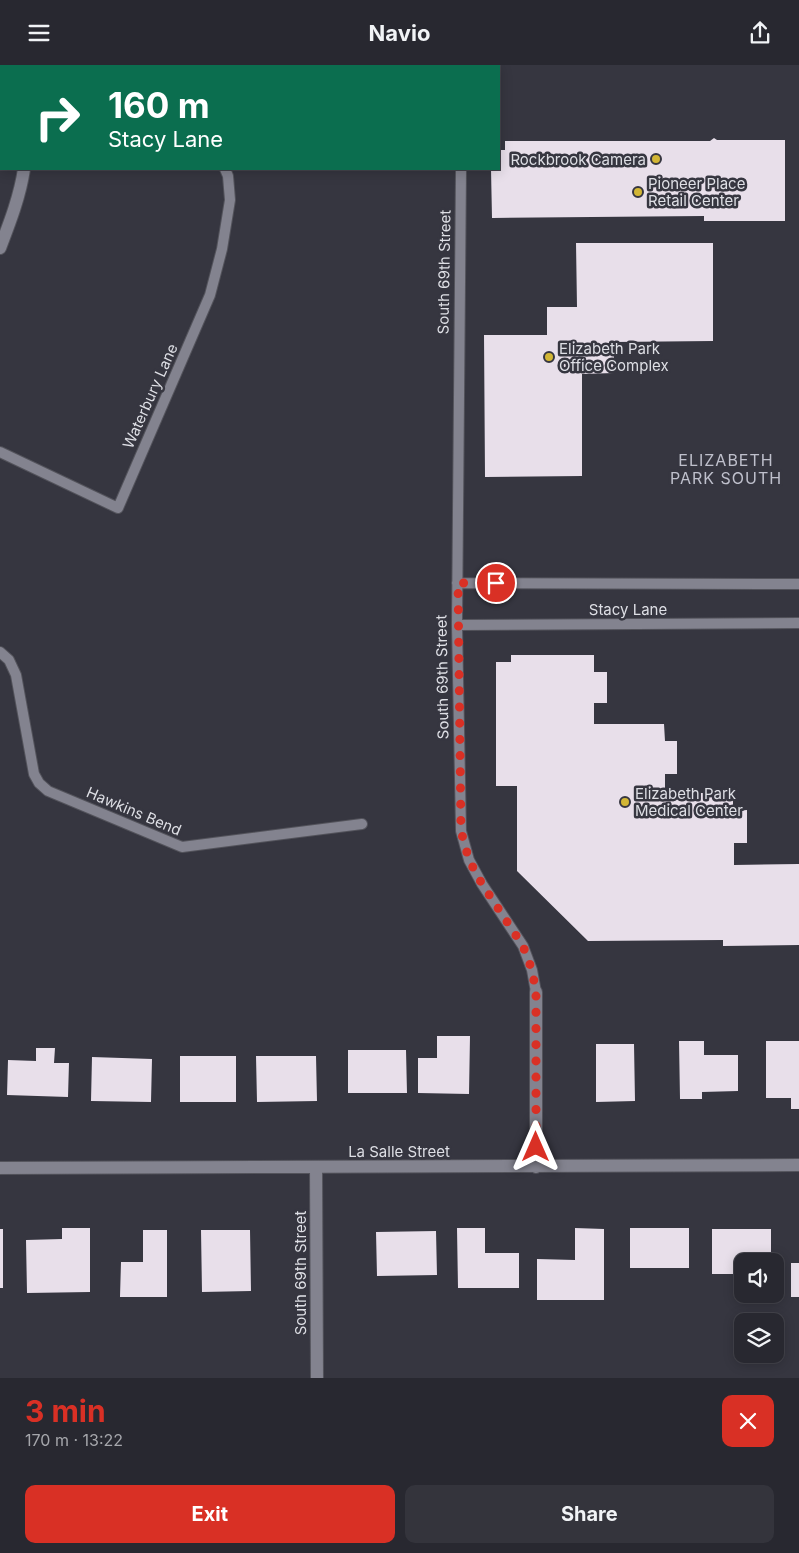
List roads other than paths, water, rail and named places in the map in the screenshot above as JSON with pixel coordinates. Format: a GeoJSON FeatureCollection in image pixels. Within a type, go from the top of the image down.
{"type":"FeatureCollection","features":[{"type":"Feature","properties":{"kind":"street"},"geometry":{"type":"LineString","coordinates":[[0,248],[11,221],[22,184],[24,170]]}},
{"type":"Feature","properties":{"kind":"street","name":"South 69th Street"},"geometry":{"type":"LineString","coordinates":[[536,992],[536,1167]]}},
{"type":"Feature","properties":{"kind":"street","name":"La Salle Street"},"geometry":{"type":"LineString","coordinates":[[0,1168],[799,1165]]}},
{"type":"Feature","properties":{"kind":"street","name":"South 69th Street"},"geometry":{"type":"LineString","coordinates":[[316,1167],[317,1378]]}},
{"type":"Feature","properties":{"kind":"lane","name":"Waterbury Lane"},"geometry":{"type":"LineString","coordinates":[[0,452],[118,508],[210,295],[222,249],[230,200],[228,176],[225,170]]}},
{"type":"Feature","properties":{"kind":"lane","name":"South 69th Street"},"geometry":{"type":"LineString","coordinates":[[461,170],[458,625],[461,831],[469,860],[482,884],[523,946],[532,970],[536,992]]}},
{"type":"Feature","properties":{"kind":"lane","name":"Stacy Lane"},"geometry":{"type":"LineString","coordinates":[[458,583],[799,584]]}},
{"type":"Feature","properties":{"kind":"lane","name":"Stacy Lane"},"geometry":{"type":"LineString","coordinates":[[458,625],[799,623]]}},
{"type":"Feature","properties":{"kind":"lane","name":"Hawkins Bend"},"geometry":{"type":"LineString","coordinates":[[0,651],[9,660],[16,675],[34,774],[39,783],[48,791],[182,847],[362,824]]}},
{"type":"Feature","properties":{"kind":"place","name":"Rockbrook Camera"},"geometry":{"type":"Point","coordinates":[656,159]}},
{"type":"Feature","properties":{"kind":"place","name":"Pioneer Place Retail Center"},"geometry":{"type":"Point","coordinates":[638,192]}},
{"type":"Feature","properties":{"kind":"place","name":"Elizabeth Park Office Complex"},"geometry":{"type":"Point","coordinates":[549,357]}},
{"type":"Feature","properties":{"kind":"place","name":"Elizabeth Park Medical Center"},"geometry":{"type":"Point","coordinates":[625,802]}},
{"type":"Feature","properties":{"kind":"district","name":"ELIZABETH PARK SOUTH"},"geometry":{"type":"Point","coordinates":[726,469]}}]}
